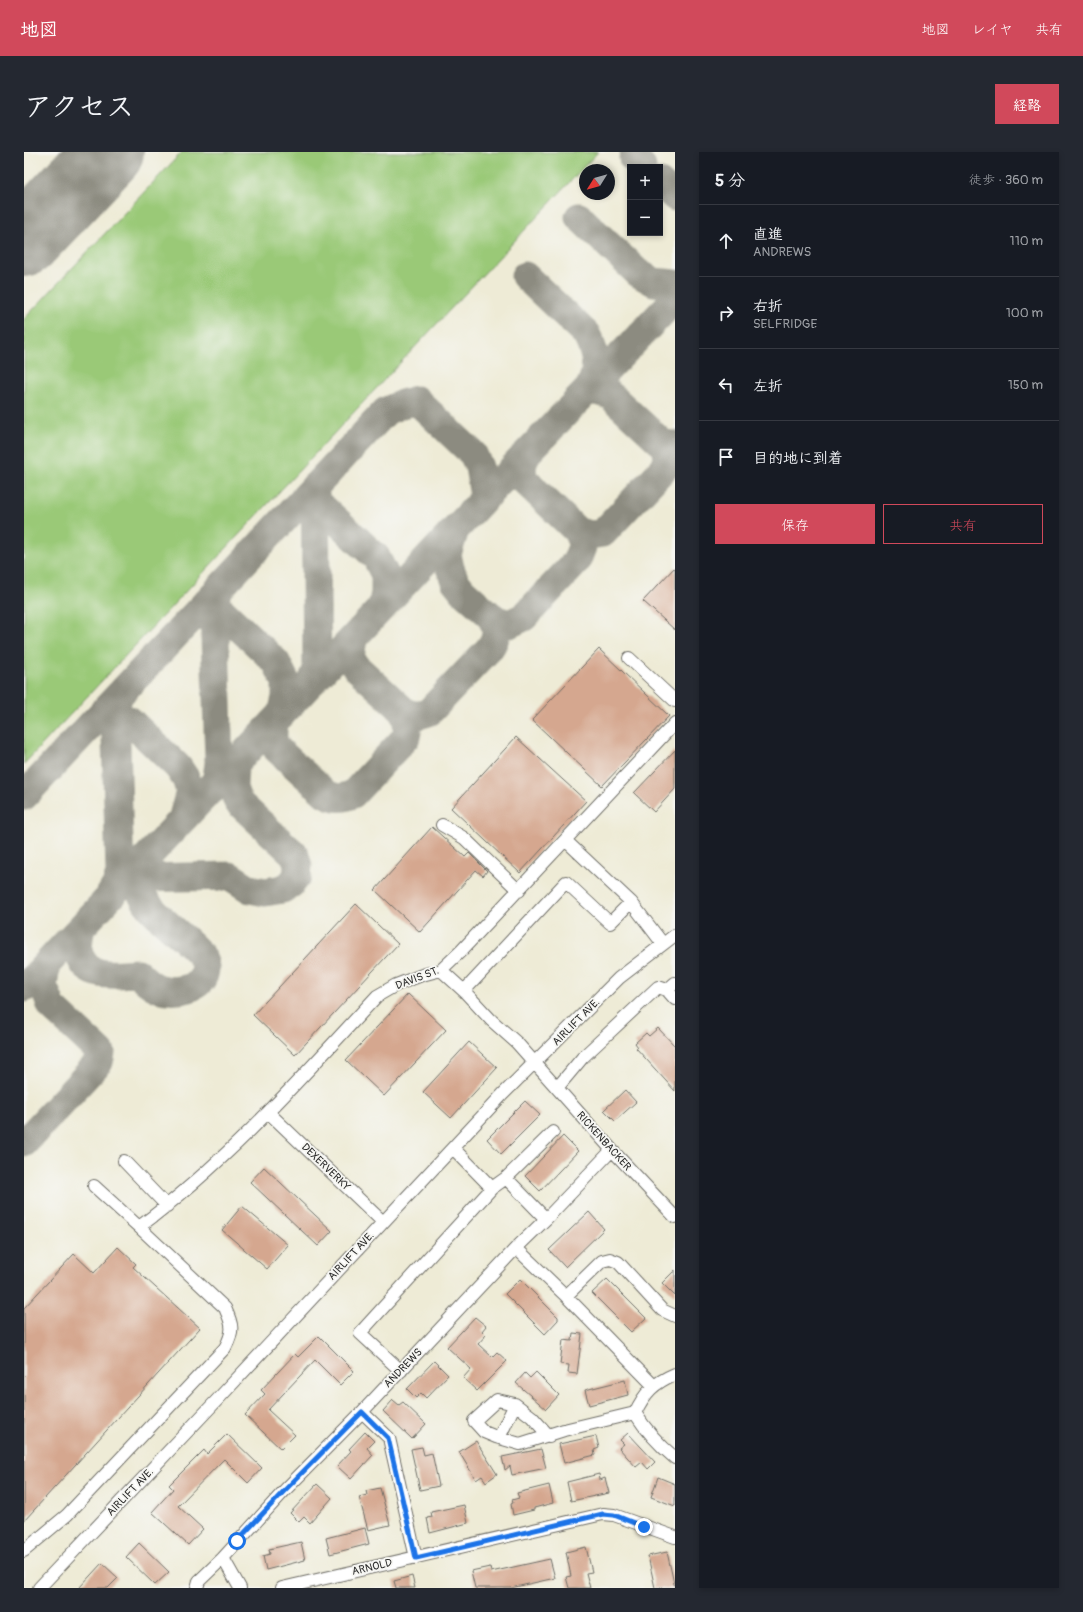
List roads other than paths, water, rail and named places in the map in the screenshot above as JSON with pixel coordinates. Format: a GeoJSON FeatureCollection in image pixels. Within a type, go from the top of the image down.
{"type":"FeatureCollection","features":[{"type":"Feature","properties":{"kind":"street"},"geometry":{"type":"LineString","coordinates":[[629,658],[675,701]]}},
{"type":"Feature","properties":{"kind":"street","name":"DAVIS ST."},"geometry":{"type":"LineString","coordinates":[[139,1226],[168,1206],[269,1113],[377,996],[396,985],[422,975],[441,970],[519,890],[675,723]]}},
{"type":"Feature","properties":{"kind":"street"},"geometry":{"type":"LineString","coordinates":[[442,825],[464,838],[519,890]]}},
{"type":"Feature","properties":{"kind":"street"},"geometry":{"type":"LineString","coordinates":[[566,840],[670,943]]}},
{"type":"Feature","properties":{"kind":"street"},"geometry":{"type":"LineString","coordinates":[[464,991],[566,882],[610,923],[630,902]]}},
{"type":"Feature","properties":{"kind":"street","name":"AIRLIFT AVE."},"geometry":{"type":"LineString","coordinates":[[39,1588],[503,1094],[535,1064],[619,978],[670,943]]}},
{"type":"Feature","properties":{"kind":"street","name":"RICKENBACKER"},"geometry":{"type":"LineString","coordinates":[[441,970],[464,991],[491,1020],[517,1043],[612,1150],[675,1217]]}},
{"type":"Feature","properties":{"kind":"street"},"geometry":{"type":"LineString","coordinates":[[557,1088],[583,1057],[658,987],[672,991]]}},
{"type":"Feature","properties":{"kind":"street","name":"DEXERVERKY"},"geometry":{"type":"LineString","coordinates":[[269,1113],[383,1222]]}},
{"type":"Feature","properties":{"kind":"street"},"geometry":{"type":"LineString","coordinates":[[401,1371],[360,1333],[492,1188],[506,1178],[553,1132]]}},
{"type":"Feature","properties":{"kind":"street"},"geometry":{"type":"LineString","coordinates":[[453,1148],[492,1188]]}},
{"type":"Feature","properties":{"kind":"street","name":"ANDREWS"},"geometry":{"type":"LineString","coordinates":[[197,1588],[199,1581],[223,1558],[285,1490],[362,1412],[516,1248],[612,1150]]}},
{"type":"Feature","properties":{"kind":"street"},"geometry":{"type":"LineString","coordinates":[[124,1161],[168,1206]]}},
{"type":"Feature","properties":{"kind":"street"},"geometry":{"type":"LineString","coordinates":[[506,1178],[546,1219]]}},
{"type":"Feature","properties":{"kind":"street"},"geometry":{"type":"LineString","coordinates":[[24,1551],[66,1515],[225,1348],[233,1329],[226,1308],[94,1186]]}},
{"type":"Feature","properties":{"kind":"street"},"geometry":{"type":"LineString","coordinates":[[516,1248],[566,1296],[653,1385]]}},
{"type":"Feature","properties":{"kind":"street"},"geometry":{"type":"LineString","coordinates":[[566,1296],[602,1261],[610,1259],[618,1262],[662,1310],[675,1316]]}},
{"type":"Feature","properties":{"kind":"street"},"geometry":{"type":"LineString","coordinates":[[636,1413],[645,1395],[653,1385],[675,1374]]}},
{"type":"Feature","properties":{"kind":"street"},"geometry":{"type":"LineString","coordinates":[[549,1436],[532,1417],[515,1404],[497,1400],[474,1421],[484,1432],[520,1444],[549,1436],[564,1430],[636,1413]]}},
{"type":"Feature","properties":{"kind":"street"},"geometry":{"type":"LineString","coordinates":[[499,1438],[515,1404]]}},
{"type":"Feature","properties":{"kind":"street"},"geometry":{"type":"LineString","coordinates":[[362,1412],[388,1438],[416,1558]]}},
{"type":"Feature","properties":{"kind":"street"},"geometry":{"type":"LineString","coordinates":[[636,1413],[646,1430],[657,1443],[675,1458]]}},
{"type":"Feature","properties":{"kind":"street","name":"ARNOLD"},"geometry":{"type":"LineString","coordinates":[[282,1588],[603,1514],[614,1515],[675,1537]]}},
{"type":"Feature","properties":{"kind":"street"},"geometry":{"type":"LineString","coordinates":[[223,1558],[240,1588]]}}]}
